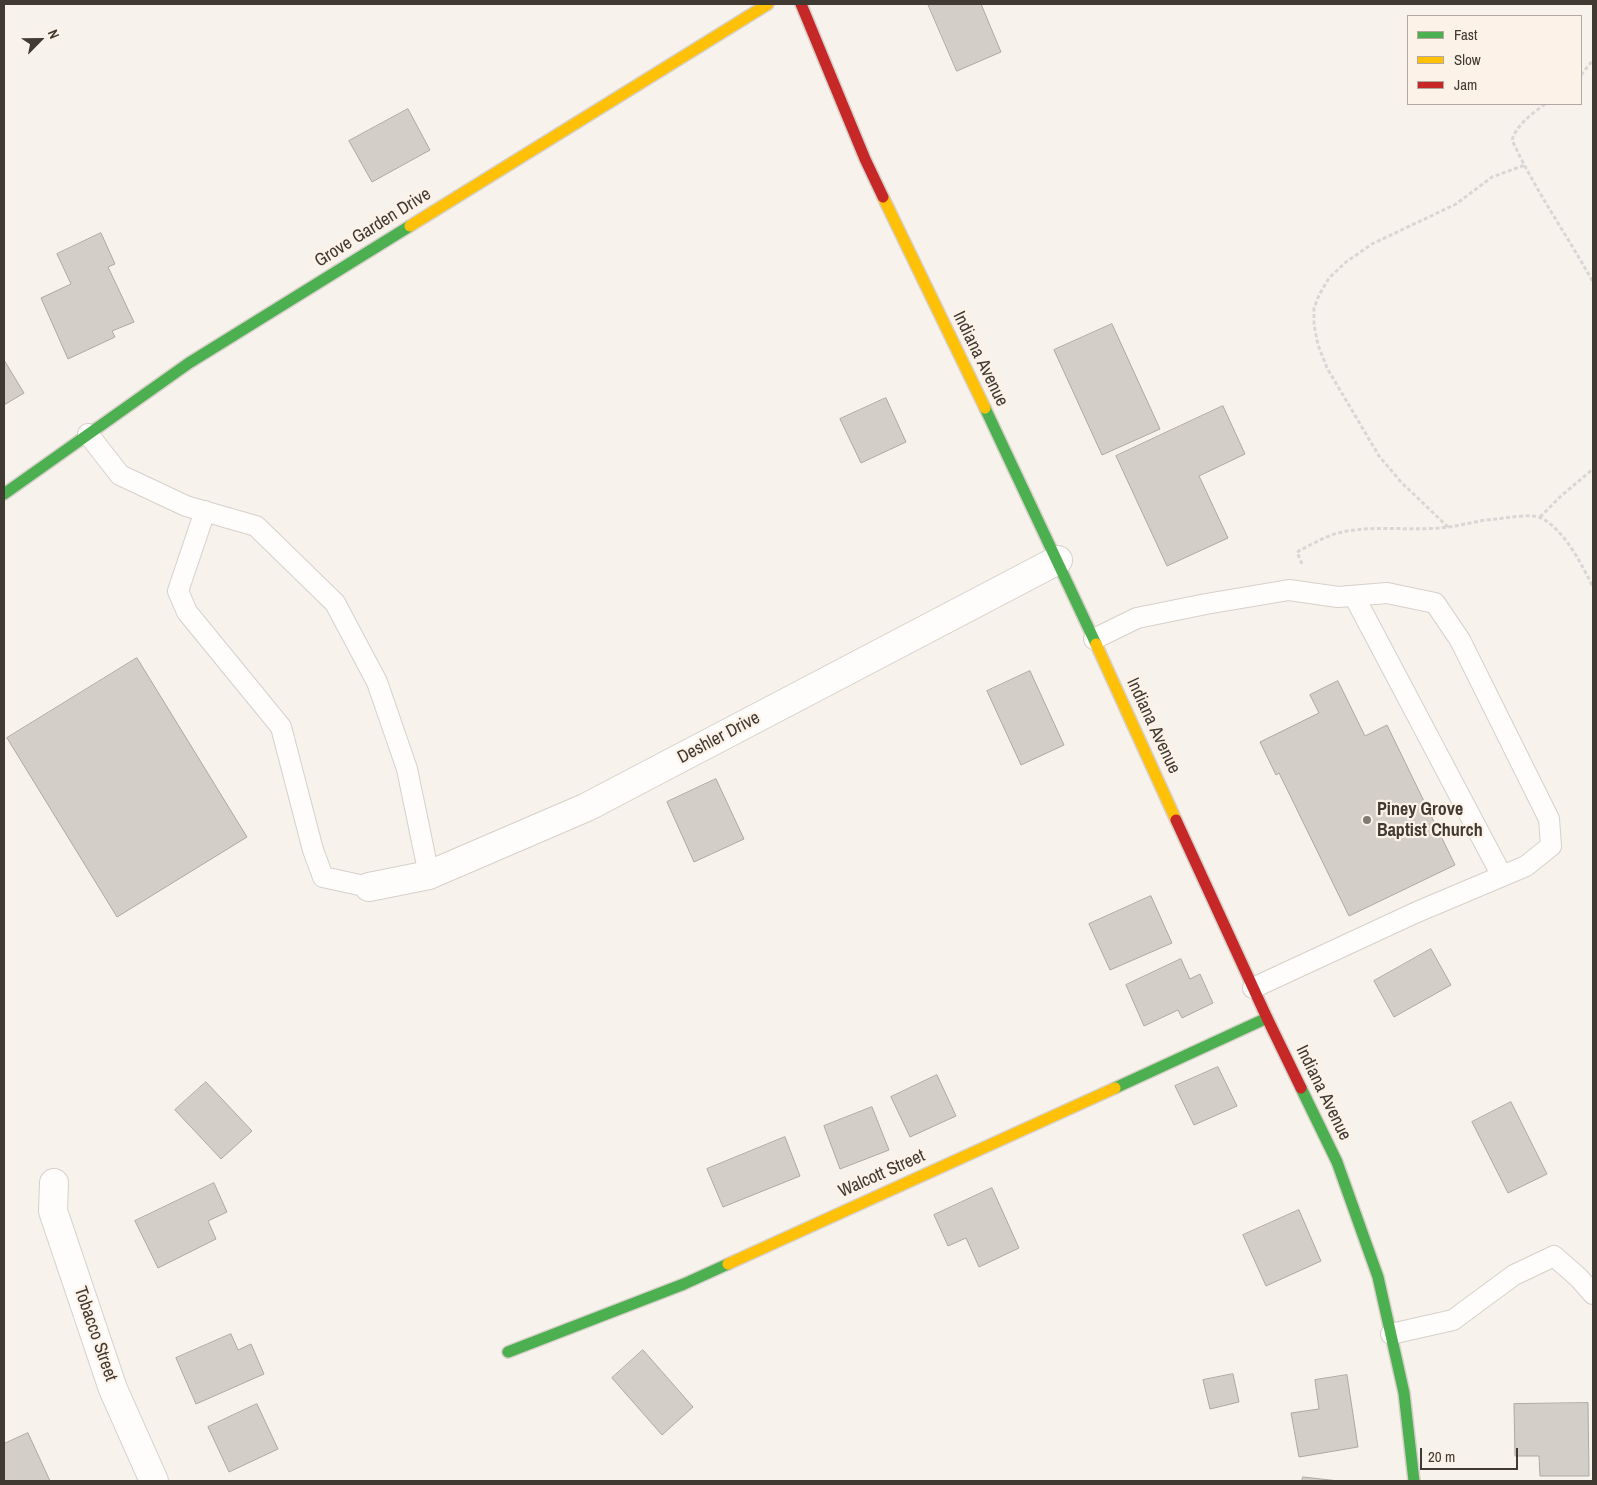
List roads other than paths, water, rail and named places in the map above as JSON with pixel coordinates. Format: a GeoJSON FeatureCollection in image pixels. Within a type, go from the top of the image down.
{"type":"FeatureCollection","features":[{"type":"Feature","properties":{"kind":"street","name":"Grove Garden Drive"},"geometry":{"type":"LineString","coordinates":[[4,494],[189,363],[768,4]]}},
{"type":"Feature","properties":{"kind":"street","name":"Indiana Avenue"},"geometry":{"type":"LineString","coordinates":[[801,4],[865,160],[1058,560],[1253,988],[1337,1162],[1378,1277],[1404,1393],[1414,1481]]}},
{"type":"Feature","properties":{"kind":"street","name":"Deshler Drive"},"geometry":{"type":"LineString","coordinates":[[369,887],[429,876],[587,807],[1058,560]]}},
{"type":"Feature","properties":{"kind":"street","name":"Walcott Street"},"geometry":{"type":"LineString","coordinates":[[508,1352],[684,1284],[1267,1018]]}},
{"type":"Feature","properties":{"kind":"street","name":"Tobacco Street"},"geometry":{"type":"LineString","coordinates":[[54,1182],[53,1211],[59,1230],[113,1389],[154,1481]]}},
{"type":"Feature","properties":{"kind":"lane"},"geometry":{"type":"LineString","coordinates":[[88,434],[120,475],[186,506],[256,526],[335,602],[377,682],[407,770],[429,876]]}},
{"type":"Feature","properties":{"kind":"lane"},"geometry":{"type":"LineString","coordinates":[[205,511],[178,591],[188,612],[280,728],[313,850],[323,877],[369,887]]}},
{"type":"Feature","properties":{"kind":"lane"},"geometry":{"type":"LineString","coordinates":[[1094,639],[1137,618],[1289,590],[1338,597],[1387,593],[1435,603],[1460,640],[1550,819],[1551,846],[1526,866],[1417,912],[1253,988]]}},
{"type":"Feature","properties":{"kind":"lane"},"geometry":{"type":"LineString","coordinates":[[1354,596],[1502,876]]}},
{"type":"Feature","properties":{"kind":"lane"},"geometry":{"type":"LineString","coordinates":[[1391,1334],[1453,1320],[1514,1275],[1554,1256],[1580,1278],[1593,1294]]}},
{"type":"Feature","properties":{"kind":"place","name":"Piney Grove Baptist Church"},"geometry":{"type":"Point","coordinates":[1367,820]}}]}
